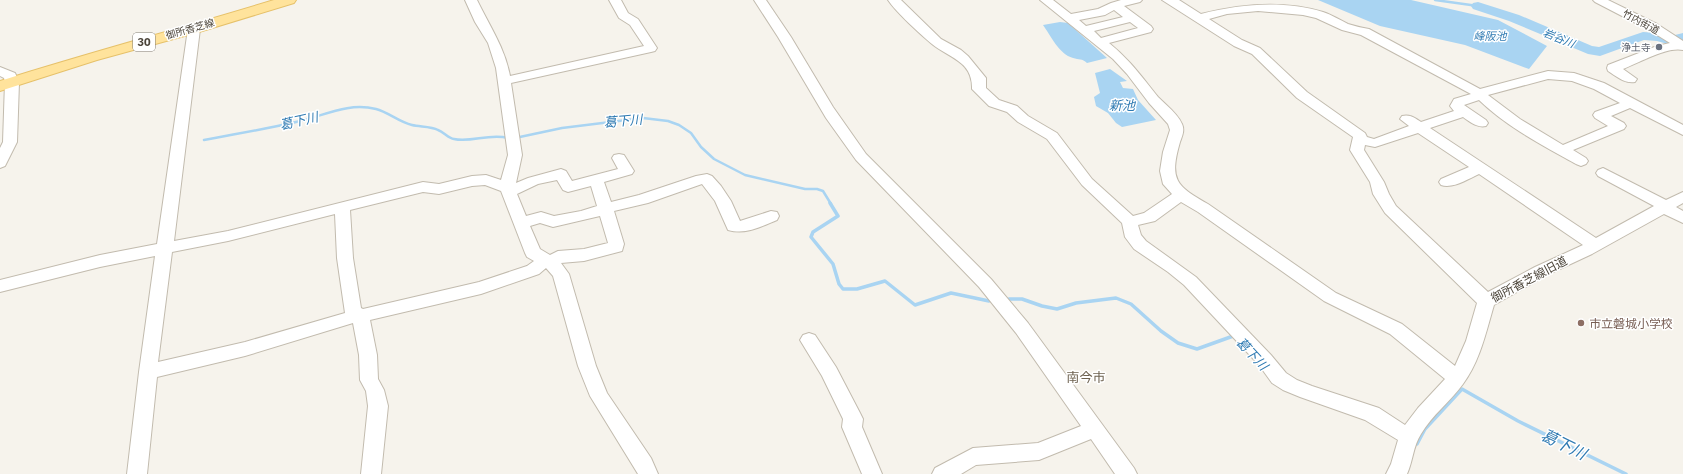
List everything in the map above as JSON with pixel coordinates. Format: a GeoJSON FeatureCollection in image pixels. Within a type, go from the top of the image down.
{"type":"FeatureCollection","features":[{"type":"Feature","properties":{"kind":"main road","name":"御所香芝線"},"geometry":{"type":"LineString","coordinates":[[6,84],[90,57],[194,29],[289,0]]}},
{"type":"Feature","properties":{"kind":"street"},"geometry":{"type":"LineString","coordinates":[[471,0],[481,22],[494,43],[504,81],[515,155],[508,190],[533,253],[548,261],[562,274],[587,366],[599,396],[644,464],[648,474]]}},
{"type":"Feature","properties":{"kind":"street"},"geometry":{"type":"LineString","coordinates":[[504,81],[651,48],[634,22],[623,15],[615,0]]}},
{"type":"Feature","properties":{"kind":"street"},"geometry":{"type":"LineString","coordinates":[[760,0],[787,38],[807,76],[849,142],[861,157],[985,283],[1022,328],[1128,474]]}},
{"type":"Feature","properties":{"kind":"street"},"geometry":{"type":"LineString","coordinates":[[894,0],[937,42],[957,53],[964,59],[979,78],[980,89],[985,96],[994,103],[1012,109],[1024,119],[1052,136],[1087,182],[1130,222],[1133,237],[1140,245],[1174,268],[1190,281],[1265,360],[1279,378],[1290,385],[1307,392],[1355,406],[1372,414],[1409,437]]}},
{"type":"Feature","properties":{"kind":"street"},"geometry":{"type":"LineString","coordinates":[[1046,0],[1085,30],[1132,71],[1154,100],[1175,123],[1177,130],[1170,152],[1167,171],[1171,184],[1181,195],[1204,208],[1330,297],[1396,328],[1457,378]]}},
{"type":"Feature","properties":{"kind":"street"},"geometry":{"type":"LineString","coordinates":[[1070,18],[1102,12],[1115,5],[1136,0]]}},
{"type":"Feature","properties":{"kind":"street"},"geometry":{"type":"LineString","coordinates":[[1168,0],[1176,2],[1238,43],[1256,51],[1302,95],[1360,136],[1356,150],[1377,182],[1381,194],[1390,209],[1486,301]]}},
{"type":"Feature","properties":{"kind":"street","name":"竹内街道"},"geometry":{"type":"LineString","coordinates":[[1599,0],[1653,27],[1678,42]]}},
{"type":"Feature","properties":{"kind":"street"},"geometry":{"type":"LineString","coordinates":[[1099,42],[1146,29],[1115,5]]}},
{"type":"Feature","properties":{"kind":"street"},"geometry":{"type":"LineString","coordinates":[[1200,18],[1228,11],[1258,7],[1304,11],[1320,15],[1346,27],[1365,32],[1439,74],[1480,94],[1488,103],[1518,123],[1581,161]]}},
{"type":"Feature","properties":{"kind":"street"},"geometry":{"type":"LineString","coordinates":[[1085,30],[1132,18]]}},
{"type":"Feature","properties":{"kind":"street"},"geometry":{"type":"LineString","coordinates":[[137,474],[148,372],[166,248],[194,29]]}},
{"type":"Feature","properties":{"kind":"street"},"geometry":{"type":"LineString","coordinates":[[1600,86],[1630,78],[1613,68],[1678,42]]}},
{"type":"Feature","properties":{"kind":"street"},"geometry":{"type":"LineString","coordinates":[[0,71],[10,76],[6,84],[10,142],[0,163]]}},
{"type":"Feature","properties":{"kind":"street"},"geometry":{"type":"LineString","coordinates":[[1482,123],[1457,106],[1459,102],[1480,94],[1548,75],[1574,77],[1600,86],[1683,131]]}},
{"type":"Feature","properties":{"kind":"street"},"geometry":{"type":"LineString","coordinates":[[1562,150],[1619,126],[1600,115],[1631,103]]}},
{"type":"Feature","properties":{"kind":"street"},"geometry":{"type":"LineString","coordinates":[[1359,140],[1375,143],[1413,123],[1464,112]]}},
{"type":"Feature","properties":{"kind":"street"},"geometry":{"type":"LineString","coordinates":[[1413,123],[1596,244]]}},
{"type":"Feature","properties":{"kind":"street"},"geometry":{"type":"LineString","coordinates":[[0,286],[100,261],[228,236],[423,187],[439,189],[472,181],[486,180],[508,190],[533,181],[561,174],[568,186],[627,171],[619,158]]}},
{"type":"Feature","properties":{"kind":"street"},"geometry":{"type":"LineString","coordinates":[[1446,182],[1480,168]]}},
{"type":"Feature","properties":{"kind":"street"},"geometry":{"type":"LineString","coordinates":[[1603,173],[1665,206],[1683,218]]}},
{"type":"Feature","properties":{"kind":"street"},"geometry":{"type":"LineString","coordinates":[[148,372],[244,349],[359,316],[481,288],[532,270],[548,261],[558,258],[584,255],[616,247],[616,242],[596,179]]}},
{"type":"Feature","properties":{"kind":"street"},"geometry":{"type":"LineString","coordinates":[[521,223],[541,218],[553,222],[583,216],[606,208],[643,199],[701,179],[707,179],[711,183],[727,207],[734,226],[738,228],[771,216]]}},
{"type":"Feature","properties":{"kind":"street"},"geometry":{"type":"LineString","coordinates":[[1130,222],[1149,217],[1181,195]]}},
{"type":"Feature","properties":{"kind":"street","name":"御所香芝線旧道"},"geometry":{"type":"LineString","coordinates":[[1396,474],[1402,465],[1409,437],[1419,422],[1457,378],[1468,359],[1486,301],[1683,197]]}},
{"type":"Feature","properties":{"kind":"street"},"geometry":{"type":"LineString","coordinates":[[342,207],[345,258],[353,311],[359,316],[368,355],[369,380],[375,390],[378,406],[371,474]]}},
{"type":"Feature","properties":{"kind":"street"},"geometry":{"type":"LineString","coordinates":[[809,340],[829,372],[853,419],[852,427],[872,474]]}},
{"type":"Feature","properties":{"kind":"street"},"geometry":{"type":"LineString","coordinates":[[942,474],[973,457],[1039,450],[1095,429]]}},
{"type":"Feature","properties":{"kind":"water","name":"峰阪池"},"geometry":{"type":"Polygon","coordinates":[[[1318,0],[1411,0],[1498,20],[1547,46],[1529,69],[1465,45],[1380,26],[1318,0]]]}},
{"type":"Feature","properties":{"kind":"water"},"geometry":{"type":"Polygon","coordinates":[[[1060,22],[1068,23],[1107,58],[1087,63],[1064,53],[1059,49],[1043,25],[1060,22]]]}},
{"type":"Feature","properties":{"kind":"water","name":"新池"},"geometry":{"type":"Polygon","coordinates":[[[1110,69],[1127,81],[1120,82],[1123,88],[1133,89],[1138,100],[1156,120],[1122,127],[1116,123],[1108,113],[1096,106],[1094,97],[1100,93],[1095,73],[1110,69]]]}},
{"type":"Feature","properties":{"kind":"waterway","name":"岩谷川"},"geometry":{"type":"LineString","coordinates":[[1435,0],[1478,6]]}},
{"type":"Feature","properties":{"kind":"waterway","name":"岩谷川"},"geometry":{"type":"LineString","coordinates":[[1478,6],[1514,18],[1588,50],[1600,52],[1643,36],[1658,37],[1671,41],[1683,37]]}},
{"type":"Feature","properties":{"kind":"waterway","name":"葛下川"},"geometry":{"type":"LineString","coordinates":[[204,140],[285,125],[345,108],[355,107],[380,110],[407,124],[429,127],[454,139],[467,140],[494,137],[508,138]]}},
{"type":"Feature","properties":{"kind":"waterway","name":"葛下川"},"geometry":{"type":"LineString","coordinates":[[515,138],[562,128],[643,118],[668,121],[679,125],[691,133],[701,147],[714,159],[745,175],[805,189],[817,189],[823,191],[831,204]]}},
{"type":"Feature","properties":{"kind":"waterway","name":"葛下川"},"geometry":{"type":"LineString","coordinates":[[830,203],[838,216],[813,232],[811,237],[833,264],[839,284],[843,289],[857,289],[885,281],[915,305],[951,293],[989,301]]}},
{"type":"Feature","properties":{"kind":"waterway","name":"葛下川"},"geometry":{"type":"LineString","coordinates":[[1009,299],[1022,299],[1042,306],[1057,309],[1076,303],[1116,298],[1131,304],[1161,331],[1178,343],[1197,349],[1236,335]]}},
{"type":"Feature","properties":{"kind":"waterway","name":"葛下川"},"geometry":{"type":"LineString","coordinates":[[1417,444],[1425,429],[1462,389],[1518,421],[1626,474]]}},
{"type":"Feature","properties":{"kind":"place","name":"浄土寺"},"geometry":{"type":"Point","coordinates":[1659,47]}},
{"type":"Feature","properties":{"kind":"place","name":"市立磐城小学校"},"geometry":{"type":"Point","coordinates":[1581,323]}},
{"type":"Feature","properties":{"kind":"district","name":"南今市"},"geometry":{"type":"Point","coordinates":[1086,377]}}]}
